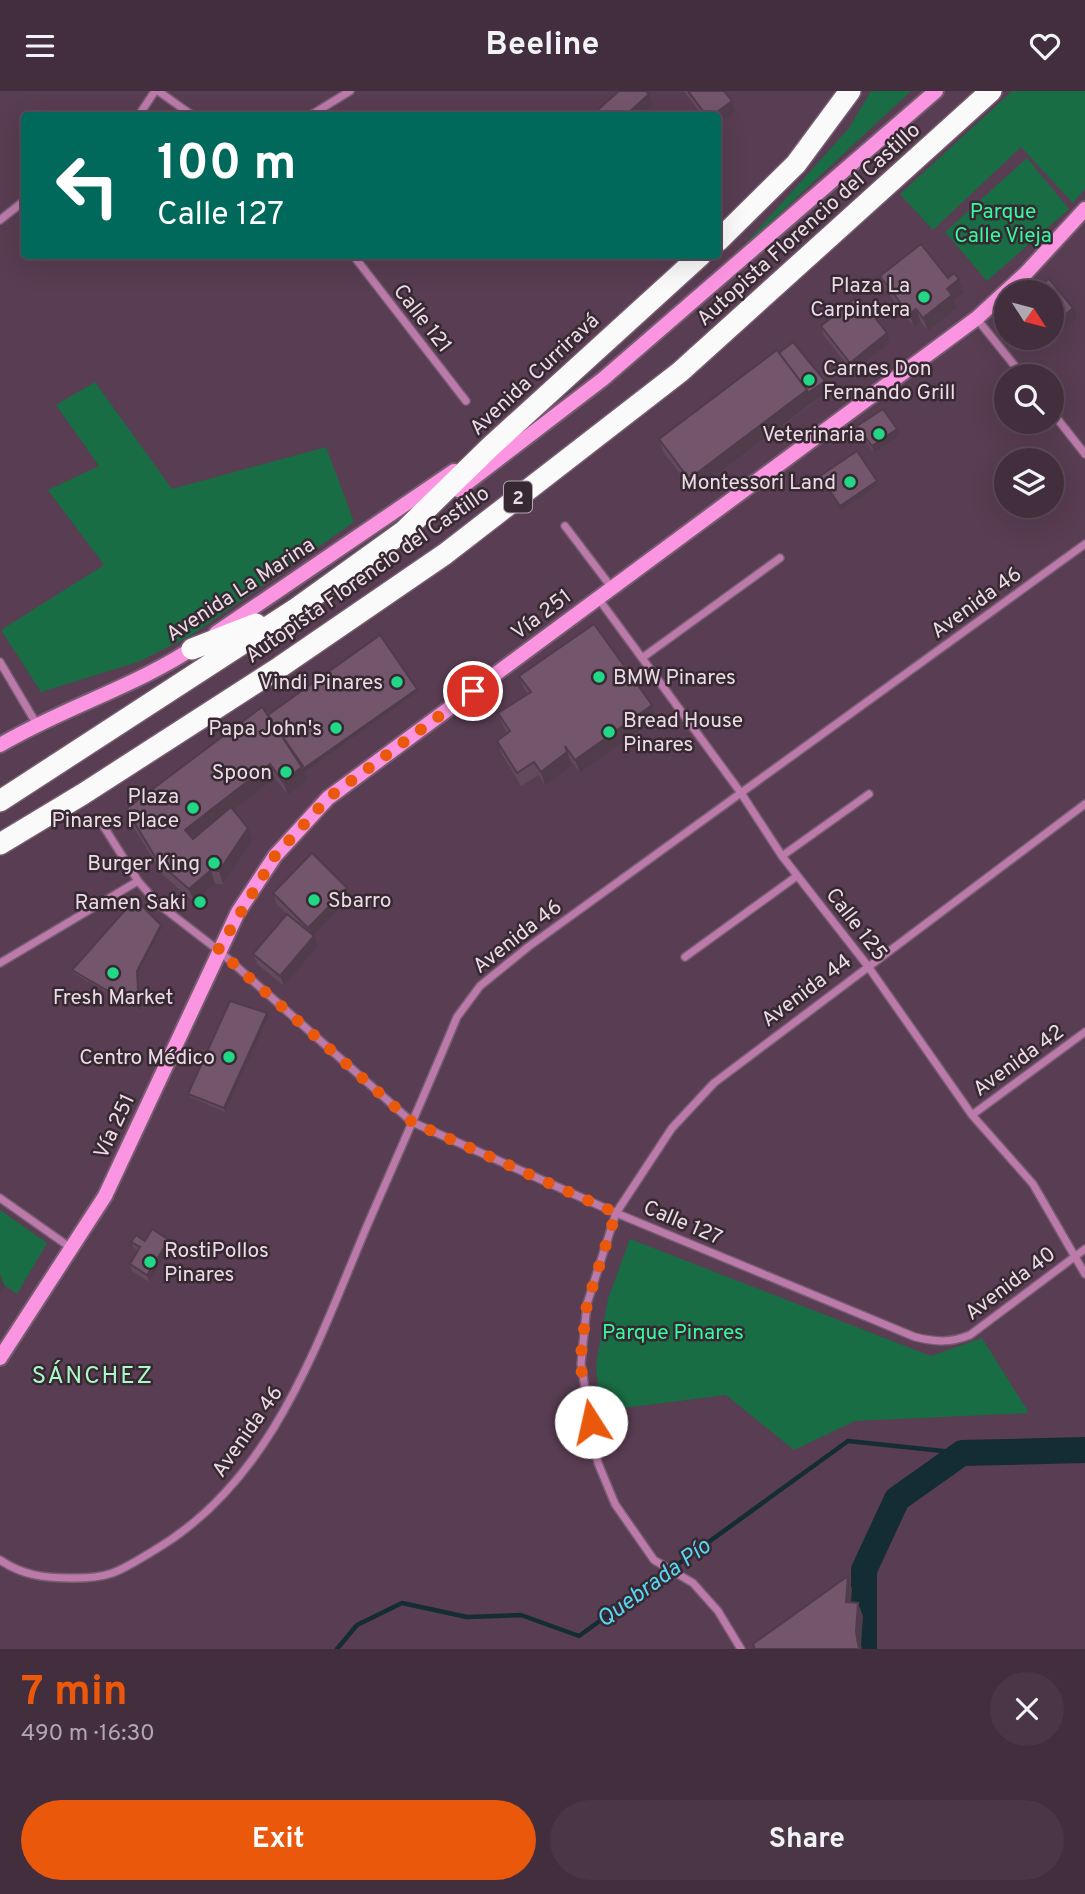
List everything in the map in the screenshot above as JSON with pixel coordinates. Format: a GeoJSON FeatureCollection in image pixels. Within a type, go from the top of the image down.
{"type":"FeatureCollection","features":[{"type":"Feature","properties":{"kind":"highway"},"geometry":{"type":"LineString","coordinates":[[721,238],[796,164],[850,91]]}},
{"type":"Feature","properties":{"kind":"highway","name":"Autopista Florencio del Castillo"},"geometry":{"type":"LineString","coordinates":[[0,844],[83,794],[268,674],[445,554],[680,372],[991,91]]}},
{"type":"Feature","properties":{"kind":"highway","name":"Avenida Curriravá"},"geometry":{"type":"LineString","coordinates":[[404,531],[490,447],[697,259]]}},
{"type":"Feature","properties":{"kind":"highway","name":"Autopista Florencio del Castillo"},"geometry":{"type":"LineString","coordinates":[[0,801],[297,608],[404,531]]}},
{"type":"Feature","properties":{"kind":"highway"},"geometry":{"type":"LineString","coordinates":[[192,649],[297,608]]}},
{"type":"Feature","properties":{"kind":"main road","name":"Autopista Florencio del Castillo"},"geometry":{"type":"LineString","coordinates":[[404,531],[603,379],[936,91]]}},
{"type":"Feature","properties":{"kind":"main road","name":"Vía 251"},"geometry":{"type":"LineString","coordinates":[[0,1358],[105,1196],[218,950],[275,856],[328,798],[977,318],[1026,273],[1085,209]]}},
{"type":"Feature","properties":{"kind":"main road","name":"Avenida La Marina"},"geometry":{"type":"LineString","coordinates":[[0,745],[36,723],[192,649],[490,447]]}},
{"type":"Feature","properties":{"kind":"street"},"geometry":{"type":"LineString","coordinates":[[141,112],[156,91],[188,112]]}},
{"type":"Feature","properties":{"kind":"street"},"geometry":{"type":"LineString","coordinates":[[316,112],[351,91]]}},
{"type":"Feature","properties":{"kind":"street"},"geometry":{"type":"LineString","coordinates":[[0,220],[21,203]]}},
{"type":"Feature","properties":{"kind":"street","name":"Calle 121"},"geometry":{"type":"LineString","coordinates":[[356,259],[466,401]]}},
{"type":"Feature","properties":{"kind":"street"},"geometry":{"type":"LineString","coordinates":[[977,318],[1013,364]]}},
{"type":"Feature","properties":{"kind":"street"},"geometry":{"type":"LineString","coordinates":[[1064,427],[1085,454]]}},
{"type":"Feature","properties":{"kind":"street"},"geometry":{"type":"LineString","coordinates":[[565,526],[611,588]]}},
{"type":"Feature","properties":{"kind":"street","name":"Avenida 46"},"geometry":{"type":"LineString","coordinates":[[0,1560],[27,1574],[68,1578],[111,1576],[173,1540],[205,1514],[238,1480],[295,1395],[457,1017],[480,986],[528,947],[1085,544]]}},
{"type":"Feature","properties":{"kind":"street"},"geometry":{"type":"LineString","coordinates":[[642,658],[780,558]]}},
{"type":"Feature","properties":{"kind":"street","name":"Calle 125"},"geometry":{"type":"LineString","coordinates":[[598,598],[741,793],[782,856],[867,965],[972,1115],[1033,1184],[1085,1274]]}},
{"type":"Feature","properties":{"kind":"street"},"geometry":{"type":"LineString","coordinates":[[0,662],[36,723]]}},
{"type":"Feature","properties":{"kind":"street"},"geometry":{"type":"LineString","coordinates":[[782,856],[869,794]]}},
{"type":"Feature","properties":{"kind":"street","name":"Avenida 44"},"geometry":{"type":"LineString","coordinates":[[741,1649],[718,1611],[693,1583],[654,1560],[615,1504],[598,1463],[580,1363],[587,1304],[616,1213],[672,1128],[714,1083],[867,965],[1085,804]]}},
{"type":"Feature","properties":{"kind":"street","name":"Calle 127"},"geometry":{"type":"LineString","coordinates":[[104,827],[138,881],[158,903],[218,950],[412,1122],[616,1213],[915,1337],[953,1342]]}},
{"type":"Feature","properties":{"kind":"street"},"geometry":{"type":"LineString","coordinates":[[685,957],[797,876]]}},
{"type":"Feature","properties":{"kind":"street"},"geometry":{"type":"LineString","coordinates":[[0,963],[138,881]]}},
{"type":"Feature","properties":{"kind":"street","name":"Avenida 42"},"geometry":{"type":"LineString","coordinates":[[972,1115],[1085,1032]]}},
{"type":"Feature","properties":{"kind":"street"},"geometry":{"type":"LineString","coordinates":[[0,1198],[72,1249]]}},
{"type":"Feature","properties":{"kind":"street","name":"Avenida 40"},"geometry":{"type":"LineString","coordinates":[[953,1342],[985,1324],[1085,1249]]}},
{"type":"Feature","properties":{"kind":"green space"},"geometry":{"type":"Polygon","coordinates":[[[871,91],[911,91],[738,252],[849,128],[871,91]]]}},
{"type":"Feature","properties":{"kind":"green space"},"geometry":{"type":"Polygon","coordinates":[[[1012,91],[1085,91],[1085,189],[1073,203],[1021,147],[933,230],[900,194],[1012,91]]]}},
{"type":"Feature","properties":{"kind":"green space","name":"Parque Calle Vieja"},"geometry":{"type":"Polygon","coordinates":[[[1027,158],[1069,209],[987,281],[945,232],[1027,158]]]}},
{"type":"Feature","properties":{"kind":"green space"},"geometry":{"type":"Polygon","coordinates":[[[95,382],[172,489],[326,447],[354,522],[192,635],[138,662],[41,692],[1,630],[104,565],[48,490],[99,466],[56,405],[95,382]]]}},
{"type":"Feature","properties":{"kind":"green space"},"geometry":{"type":"Polygon","coordinates":[[[0,1210],[47,1243],[17,1294],[0,1282],[0,1210]]]}},
{"type":"Feature","properties":{"kind":"green space","name":"Parque Pinares"},"geometry":{"type":"Polygon","coordinates":[[[630,1239],[931,1356],[982,1338],[1029,1413],[855,1421],[794,1450],[726,1395],[600,1411],[596,1365],[608,1299],[630,1239]]]}},
{"type":"Feature","properties":{"kind":"building"},"geometry":{"type":"Polygon","coordinates":[[[619,91],[646,91],[649,94],[629,112],[595,112],[619,91]]]}},
{"type":"Feature","properties":{"kind":"building"},"geometry":{"type":"Polygon","coordinates":[[[688,91],[724,91],[732,101],[717,112],[704,112],[688,91]]]}},
{"type":"Feature","properties":{"kind":"building","name":"Plaza La Carpintera"},"geometry":{"type":"Polygon","coordinates":[[[921,244],[948,278],[954,273],[959,279],[947,289],[952,295],[923,318],[916,309],[909,314],[880,276],[921,244]]]}},
{"type":"Feature","properties":{"kind":"building","name":"Plaza La Carpintera"},"geometry":{"type":"Polygon","coordinates":[[[858,296],[887,333],[850,363],[821,326],[858,296]]]}},
{"type":"Feature","properties":{"kind":"building"},"geometry":{"type":"Polygon","coordinates":[[[1064,297],[1073,308],[1064,316],[1064,297]]]}},
{"type":"Feature","properties":{"kind":"building","name":"Plaza La Carpintera"},"geometry":{"type":"Polygon","coordinates":[[[793,342],[825,381],[808,393],[779,353],[793,342]]]}},
{"type":"Feature","properties":{"kind":"building"},"geometry":{"type":"Polygon","coordinates":[[[777,350],[807,390],[689,479],[659,439],[777,350]]]}},
{"type":"Feature","properties":{"kind":"building","name":"Veterinaria"},"geometry":{"type":"Polygon","coordinates":[[[883,409],[897,429],[872,446],[857,426],[883,409]]]}},
{"type":"Feature","properties":{"kind":"building","name":"Montessori Land"},"geometry":{"type":"Polygon","coordinates":[[[857,451],[877,481],[840,506],[820,476],[857,451]]]}},
{"type":"Feature","properties":{"kind":"building"},"geometry":{"type":"Polygon","coordinates":[[[594,624],[652,705],[575,760],[565,746],[567,752],[541,772],[534,762],[517,773],[497,741],[510,731],[498,713],[531,692],[519,676],[594,624]]]}},
{"type":"Feature","properties":{"kind":"building"},"geometry":{"type":"Polygon","coordinates":[[[380,635],[417,689],[303,769],[268,715],[380,635]]]}},
{"type":"Feature","properties":{"kind":"building","name":"Plaza Pinares Place"},"geometry":{"type":"Polygon","coordinates":[[[262,707],[303,766],[283,782],[270,764],[185,830],[193,839],[231,807],[248,828],[219,871],[211,870],[189,889],[159,863],[126,809],[262,707]]]}},
{"type":"Feature","properties":{"kind":"building","name":"Sbarro"},"geometry":{"type":"Polygon","coordinates":[[[312,853],[347,888],[308,928],[273,893],[312,853]]]}},
{"type":"Feature","properties":{"kind":"building"},"geometry":{"type":"Polygon","coordinates":[[[135,899],[161,925],[137,971],[139,1009],[72,970],[135,899]]]}},
{"type":"Feature","properties":{"kind":"building"},"geometry":{"type":"Polygon","coordinates":[[[287,914],[314,936],[280,976],[253,954],[287,914]]]}},
{"type":"Feature","properties":{"kind":"building","name":"Centro Médico"},"geometry":{"type":"Polygon","coordinates":[[[230,1001],[267,1013],[224,1108],[188,1094],[230,1001]]]}},
{"type":"Feature","properties":{"kind":"building","name":"RostiPollos Pinares"},"geometry":{"type":"Polygon","coordinates":[[[152,1229],[169,1240],[147,1275],[130,1264],[140,1247],[131,1242],[136,1235],[145,1241],[152,1229]]]}},
{"type":"Feature","properties":{"kind":"building"},"geometry":{"type":"Polygon","coordinates":[[[848,1576],[846,1602],[858,1603],[856,1632],[859,1649],[755,1649],[753,1644],[848,1576]]]}},
{"type":"Feature","properties":{"kind":"waterway","name":"Quebrada Pío"},"geometry":{"type":"LineString","coordinates":[[337,1649],[357,1625],[402,1603],[467,1617],[521,1615],[579,1636],[848,1441],[962,1453]]}},
{"type":"Feature","properties":{"kind":"waterway"},"geometry":{"type":"LineString","coordinates":[[864,1649],[864,1570],[897,1499],[962,1453],[1085,1450]]}},
{"type":"Feature","properties":{"kind":"place","name":"Plaza La Carpintera"},"geometry":{"type":"Point","coordinates":[924,297]}},
{"type":"Feature","properties":{"kind":"place","name":"Carnes Don Fernando Grill"},"geometry":{"type":"Point","coordinates":[809,380]}},
{"type":"Feature","properties":{"kind":"place","name":"Veterinaria"},"geometry":{"type":"Point","coordinates":[879,434]}},
{"type":"Feature","properties":{"kind":"place","name":"Montessori Land"},"geometry":{"type":"Point","coordinates":[850,482]}},
{"type":"Feature","properties":{"kind":"place","name":"BMW Pinares"},"geometry":{"type":"Point","coordinates":[599,677]}},
{"type":"Feature","properties":{"kind":"place","name":"Vindi Pinares"},"geometry":{"type":"Point","coordinates":[397,682]}},
{"type":"Feature","properties":{"kind":"place","name":"Papa John's"},"geometry":{"type":"Point","coordinates":[336,728]}},
{"type":"Feature","properties":{"kind":"place","name":"Bread House Pinares"},"geometry":{"type":"Point","coordinates":[609,732]}},
{"type":"Feature","properties":{"kind":"place","name":"Spoon"},"geometry":{"type":"Point","coordinates":[286,772]}},
{"type":"Feature","properties":{"kind":"place","name":"Plaza Pinares Place"},"geometry":{"type":"Point","coordinates":[193,808]}},
{"type":"Feature","properties":{"kind":"place","name":"Burger King"},"geometry":{"type":"Point","coordinates":[214,863]}},
{"type":"Feature","properties":{"kind":"place","name":"Sbarro"},"geometry":{"type":"Point","coordinates":[314,900]}},
{"type":"Feature","properties":{"kind":"place","name":"Ramen Saki"},"geometry":{"type":"Point","coordinates":[200,902]}},
{"type":"Feature","properties":{"kind":"place","name":"Fresh Market"},"geometry":{"type":"Point","coordinates":[113,973]}},
{"type":"Feature","properties":{"kind":"place","name":"Centro Médico"},"geometry":{"type":"Point","coordinates":[229,1057]}},
{"type":"Feature","properties":{"kind":"place","name":"RostiPollos Pinares"},"geometry":{"type":"Point","coordinates":[150,1262]}},
{"type":"Feature","properties":{"kind":"district","name":"SÁNCHEZ"},"geometry":{"type":"Point","coordinates":[93,1375]}},
{"type":"Feature","properties":{"kind":"route"},"geometry":{"type":"LineString","coordinates":[[473,691],[328,798],[275,856],[238,912],[218,950],[412,1122],[616,1213],[587,1304],[580,1363],[591,1422]]}}]}
